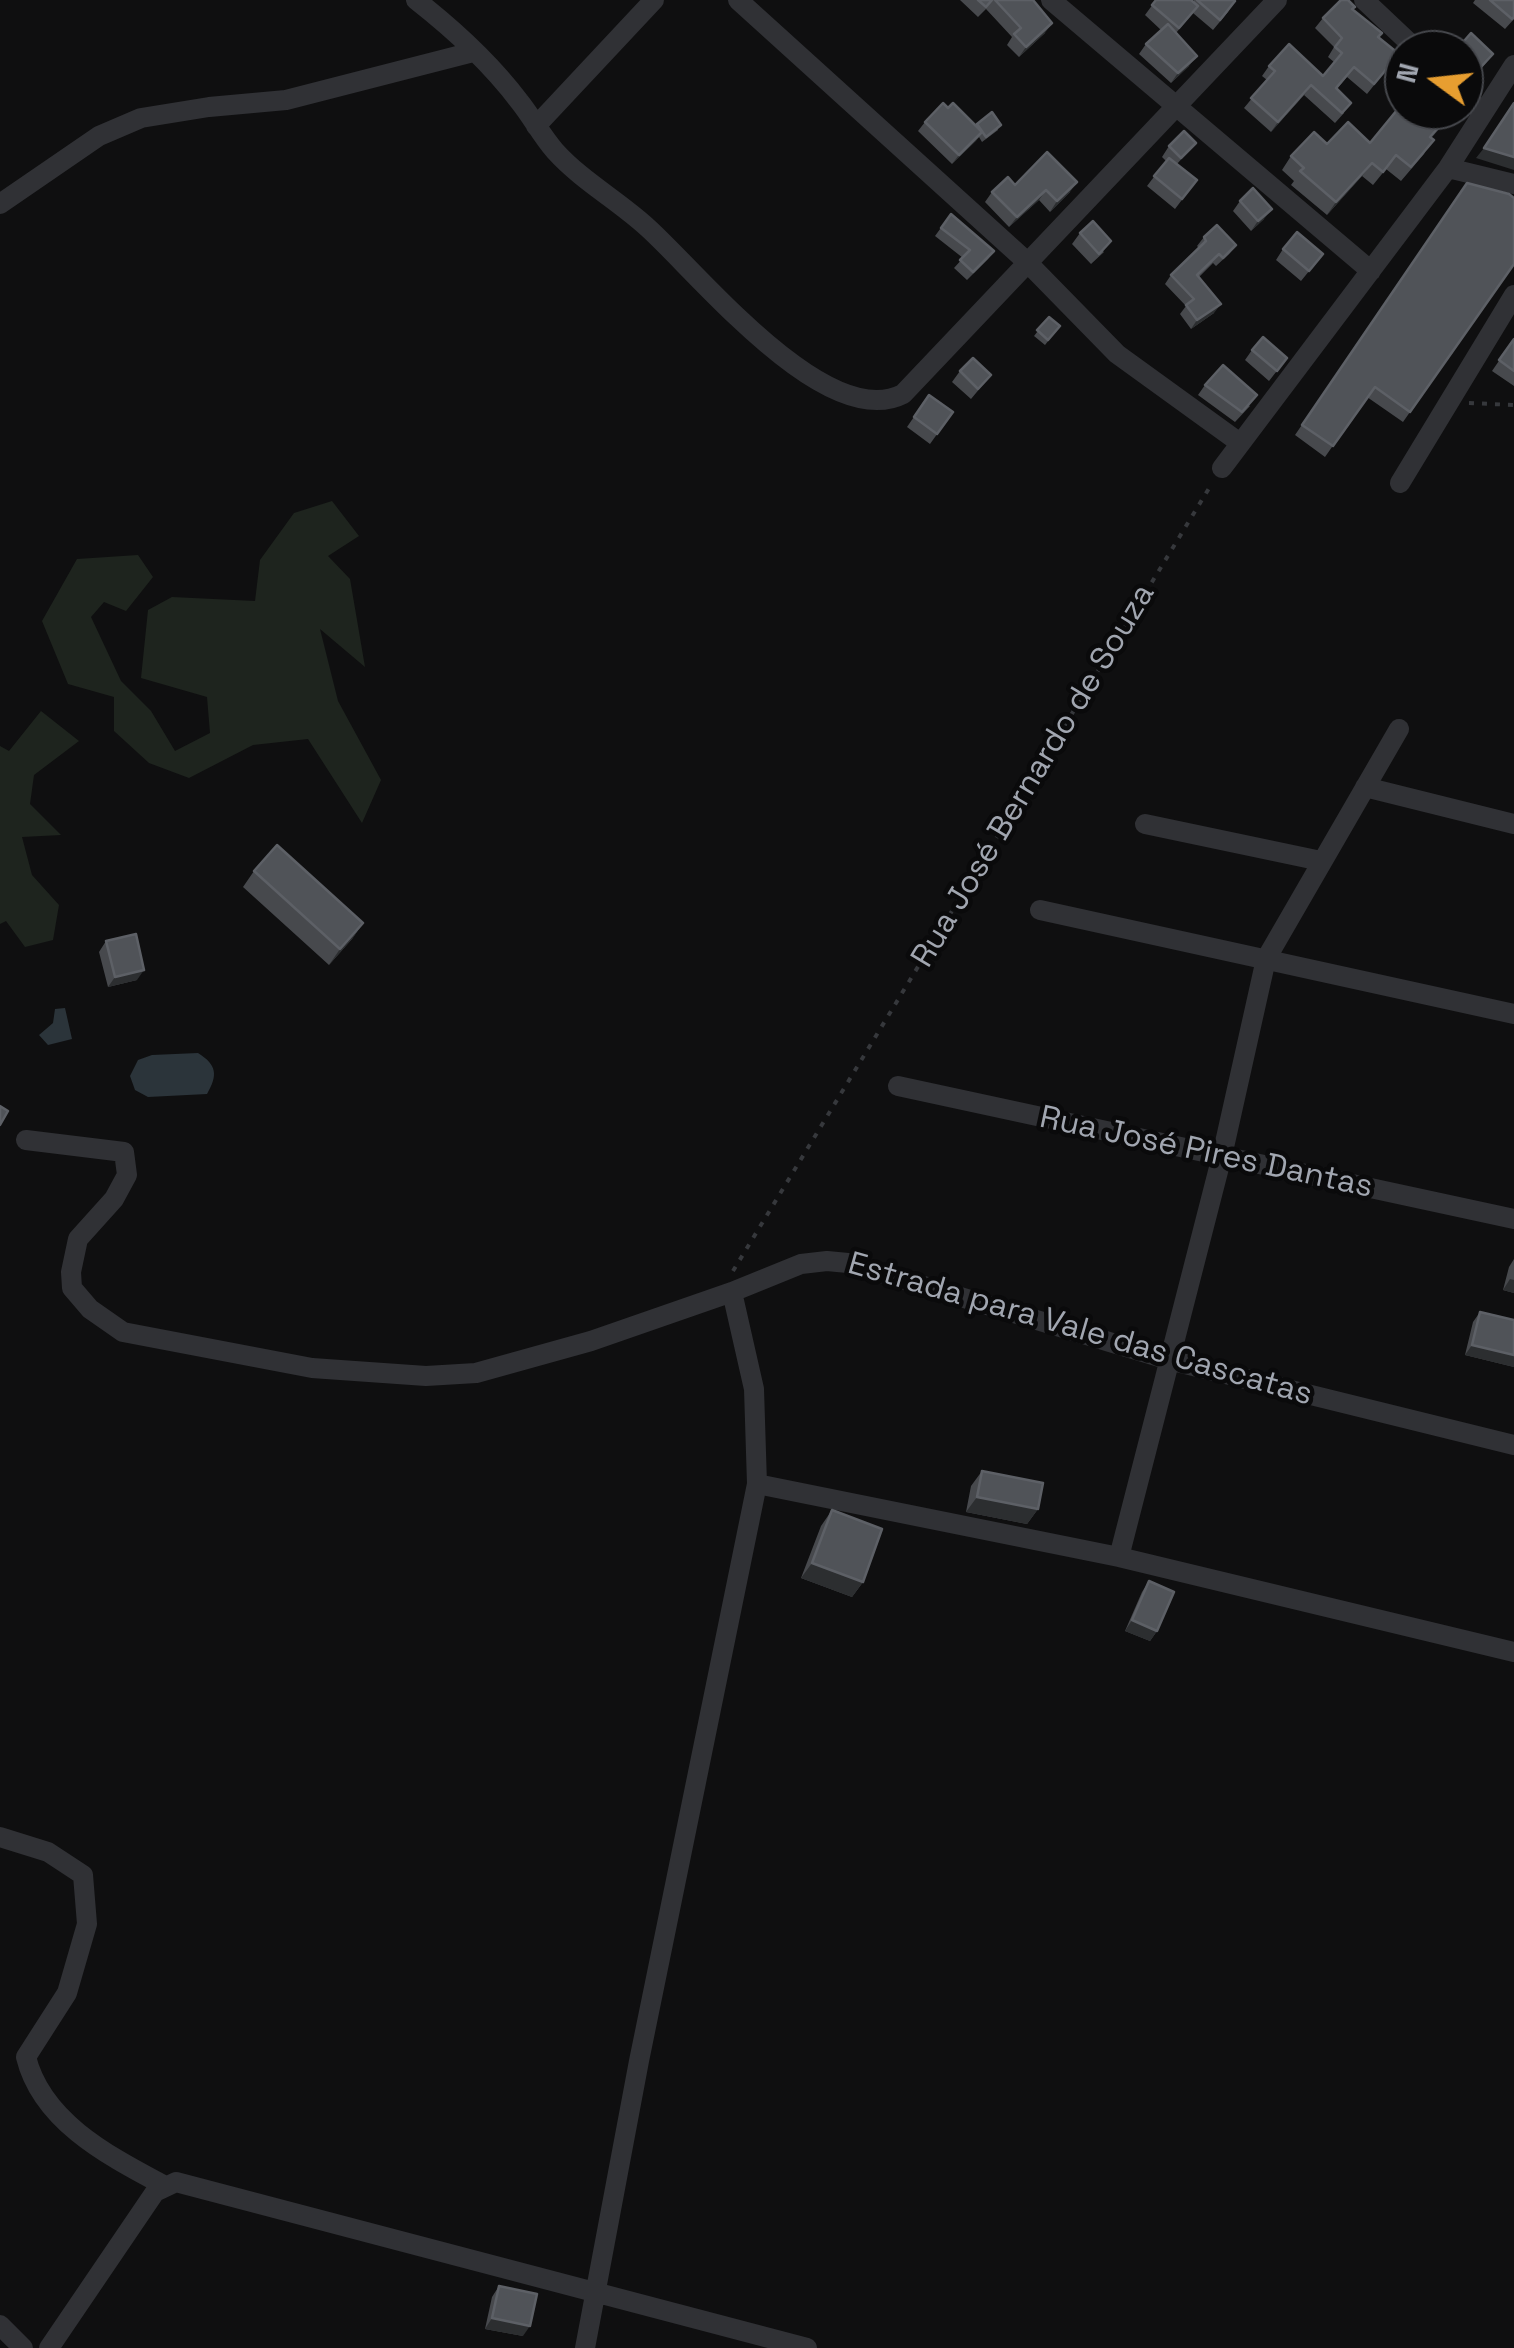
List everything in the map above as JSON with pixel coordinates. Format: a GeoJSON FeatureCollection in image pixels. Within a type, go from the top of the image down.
{"type":"FeatureCollection","features":[{"type":"Feature","properties":{"kind":"street"},"geometry":{"type":"LineString","coordinates":[[416,0],[441,19],[520,102],[574,169],[644,224],[766,342],[812,379],[842,394],[890,400],[903,394],[1278,0]]}},
{"type":"Feature","properties":{"kind":"street"},"geometry":{"type":"LineString","coordinates":[[536,126],[654,0]]}},
{"type":"Feature","properties":{"kind":"street"},"geometry":{"type":"LineString","coordinates":[[738,0],[1026,262],[1117,354],[1240,443]]}},
{"type":"Feature","properties":{"kind":"street"},"geometry":{"type":"LineString","coordinates":[[1051,0],[1371,272]]}},
{"type":"Feature","properties":{"kind":"street"},"geometry":{"type":"LineString","coordinates":[[1364,0],[1396,30]]}},
{"type":"Feature","properties":{"kind":"street"},"geometry":{"type":"LineString","coordinates":[[0,204],[99,136],[141,118],[286,100],[473,52]]}},
{"type":"Feature","properties":{"kind":"street"},"geometry":{"type":"LineString","coordinates":[[1484,111],[1514,65]]}},
{"type":"Feature","properties":{"kind":"street"},"geometry":{"type":"LineString","coordinates":[[1222,468],[1448,168],[1472,130]]}},
{"type":"Feature","properties":{"kind":"street"},"geometry":{"type":"LineString","coordinates":[[1448,168],[1514,184]]}},
{"type":"Feature","properties":{"kind":"street"},"geometry":{"type":"LineString","coordinates":[[1400,483],[1514,295]]}},
{"type":"Feature","properties":{"kind":"street"},"geometry":{"type":"LineString","coordinates":[[1119,1557],[1222,1156],[1266,959],[1399,729]]}},
{"type":"Feature","properties":{"kind":"street"},"geometry":{"type":"LineString","coordinates":[[1365,787],[1514,824]]}},
{"type":"Feature","properties":{"kind":"street"},"geometry":{"type":"LineString","coordinates":[[1145,824],[1321,862]]}},
{"type":"Feature","properties":{"kind":"street"},"geometry":{"type":"LineString","coordinates":[[1040,910],[1514,1014]]}},
{"type":"Feature","properties":{"kind":"street","name":"Rua José Pires Dantas"},"geometry":{"type":"LineString","coordinates":[[898,1086],[1514,1219]]}},
{"type":"Feature","properties":{"kind":"street","name":"Estrada para Vale das Cascatas"},"geometry":{"type":"LineString","coordinates":[[26,1140],[124,1152],[127,1174],[114,1199],[78,1238],[71,1272],[72,1288],[90,1310],[123,1332],[312,1368],[426,1376],[476,1373],[591,1341],[801,1264],[848,1263],[1168,1360],[1514,1445]]}},
{"type":"Feature","properties":{"kind":"street"},"geometry":{"type":"LineString","coordinates":[[584,2348],[757,1484],[754,1389],[725,1294]]}},
{"type":"Feature","properties":{"kind":"street"},"geometry":{"type":"LineString","coordinates":[[757,1484],[1119,1557],[1514,1652]]}},
{"type":"Feature","properties":{"kind":"street"},"geometry":{"type":"LineString","coordinates":[[0,1837],[48,1852],[83,1875],[87,1924],[67,1993],[26,2058],[31,2081],[52,2112],[120,2162],[164,2186]]}},
{"type":"Feature","properties":{"kind":"street"},"geometry":{"type":"LineString","coordinates":[[49,2348],[155,2192],[164,2186],[188,2182],[807,2348]]}},
{"type":"Feature","properties":{"kind":"street"},"geometry":{"type":"LineString","coordinates":[[0,2325],[23,2348]]}},
{"type":"Feature","properties":{"kind":"path"},"geometry":{"type":"LineString","coordinates":[[1450,401],[1514,406]]}},
{"type":"Feature","properties":{"kind":"path","name":"Rua José Bernardo de Souza"},"geometry":{"type":"LineString","coordinates":[[725,1294],[1222,468]]}},
{"type":"Feature","properties":{"kind":"shaded area"},"geometry":{"type":"Polygon","coordinates":[[[332,501],[359,536],[328,556],[350,579],[365,667],[320,629],[338,701],[381,780],[362,823],[308,739],[253,745],[189,778],[149,763],[114,731],[114,697],[68,684],[42,621],[77,559],[138,555],[153,577],[126,611],[104,602],[91,617],[121,681],[151,711],[175,751],[210,733],[207,697],[141,678],[148,610],[172,597],[255,601],[260,560],[294,513],[332,501]]]}},
{"type":"Feature","properties":{"kind":"shaded area"},"geometry":{"type":"Polygon","coordinates":[[[41,711],[79,741],[34,775],[30,804],[61,835],[22,837],[32,875],[59,905],[53,940],[25,947],[6,921],[0,924],[0,746],[9,751],[41,711]]]}},
{"type":"Feature","properties":{"kind":"shaded area"},"geometry":{"type":"Polygon","coordinates":[[[65,1008],[72,1039],[48,1045],[39,1035],[53,1023],[55,1009],[65,1008]]]}},
{"type":"Feature","properties":{"kind":"shaded area"},"geometry":{"type":"Polygon","coordinates":[[[198,1053],[214,1071],[207,1094],[148,1097],[135,1090],[130,1076],[138,1060],[152,1055],[198,1053]]]}},
{"type":"Feature","properties":{"kind":"building"},"geometry":{"type":"Polygon","coordinates":[[[995,0],[1033,0],[1052,23],[1026,47],[1014,34],[1021,28],[995,0]]]}},
{"type":"Feature","properties":{"kind":"building"},"geometry":{"type":"Polygon","coordinates":[[[1156,0],[1191,0],[1198,6],[1179,28],[1152,5],[1156,0]]]}},
{"type":"Feature","properties":{"kind":"building"},"geometry":{"type":"Polygon","coordinates":[[[1197,0],[1234,0],[1235,1],[1220,20],[1197,0]]]}},
{"type":"Feature","properties":{"kind":"building"},"geometry":{"type":"Polygon","coordinates":[[[1341,0],[1348,0],[1355,7],[1352,9],[1382,33],[1378,37],[1384,42],[1384,72],[1374,84],[1354,67],[1336,88],[1351,103],[1342,113],[1311,85],[1278,122],[1251,98],[1275,71],[1269,66],[1289,44],[1323,76],[1342,53],[1335,47],[1342,38],[1323,18],[1341,0]]]}},
{"type":"Feature","properties":{"kind":"building"},"geometry":{"type":"Polygon","coordinates":[[[1490,0],[1514,0],[1514,17],[1512,19],[1490,0]]]}},
{"type":"Feature","properties":{"kind":"building"},"geometry":{"type":"Polygon","coordinates":[[[1168,24],[1197,56],[1178,73],[1146,44],[1168,24]]]}},
{"type":"Feature","properties":{"kind":"building"},"geometry":{"type":"Polygon","coordinates":[[[1484,45],[1493,54],[1484,64],[1484,45]]]}},
{"type":"Feature","properties":{"kind":"building"},"geometry":{"type":"Polygon","coordinates":[[[943,103],[948,108],[953,103],[982,132],[959,155],[925,122],[943,103]]]}},
{"type":"Feature","properties":{"kind":"building"},"geometry":{"type":"Polygon","coordinates":[[[1514,103],[1514,157],[1484,148],[1514,103]]]}},
{"type":"Feature","properties":{"kind":"building"},"geometry":{"type":"Polygon","coordinates":[[[992,112],[1001,125],[986,137],[977,124],[992,112]]]}},
{"type":"Feature","properties":{"kind":"building"},"geometry":{"type":"Polygon","coordinates":[[[1348,122],[1370,143],[1384,126],[1384,130],[1436,130],[1430,137],[1434,140],[1411,167],[1396,155],[1383,172],[1372,163],[1336,202],[1300,171],[1304,168],[1291,156],[1314,132],[1327,144],[1348,122]]]}},
{"type":"Feature","properties":{"kind":"building"},"geometry":{"type":"Polygon","coordinates":[[[1184,131],[1196,143],[1181,158],[1169,146],[1184,131]]]}},
{"type":"Feature","properties":{"kind":"building"},"geometry":{"type":"Polygon","coordinates":[[[1047,152],[1077,182],[1057,201],[1046,190],[1017,217],[992,192],[1008,177],[1015,185],[1047,152]]]}},
{"type":"Feature","properties":{"kind":"building"},"geometry":{"type":"Polygon","coordinates":[[[1169,158],[1197,180],[1182,199],[1154,176],[1169,158]]]}},
{"type":"Feature","properties":{"kind":"building"},"geometry":{"type":"Polygon","coordinates":[[[1467,183],[1514,198],[1514,264],[1410,412],[1375,387],[1333,446],[1302,425],[1467,183]]]}},
{"type":"Feature","properties":{"kind":"building"},"geometry":{"type":"Polygon","coordinates":[[[1253,188],[1272,209],[1258,221],[1240,201],[1253,188]]]}},
{"type":"Feature","properties":{"kind":"building"},"geometry":{"type":"Polygon","coordinates":[[[951,214],[994,251],[973,272],[960,260],[970,250],[941,228],[951,214]]]}},
{"type":"Feature","properties":{"kind":"building"},"geometry":{"type":"Polygon","coordinates":[[[1093,221],[1111,241],[1099,254],[1080,233],[1093,221]]]}},
{"type":"Feature","properties":{"kind":"building"},"geometry":{"type":"Polygon","coordinates":[[[1217,225],[1236,245],[1223,258],[1219,254],[1197,275],[1221,304],[1197,320],[1186,305],[1194,299],[1171,275],[1217,225]]]}},
{"type":"Feature","properties":{"kind":"building"},"geometry":{"type":"Polygon","coordinates":[[[1297,232],[1323,254],[1309,271],[1283,249],[1297,232]]]}},
{"type":"Feature","properties":{"kind":"building"},"geometry":{"type":"Polygon","coordinates":[[[1049,317],[1060,326],[1048,340],[1037,330],[1049,317]]]}},
{"type":"Feature","properties":{"kind":"building"},"geometry":{"type":"Polygon","coordinates":[[[1263,337],[1287,358],[1277,371],[1252,350],[1263,337]]]}},
{"type":"Feature","properties":{"kind":"building"},"geometry":{"type":"Polygon","coordinates":[[[1514,339],[1514,371],[1499,360],[1514,339]]]}},
{"type":"Feature","properties":{"kind":"building"},"geometry":{"type":"Polygon","coordinates":[[[973,358],[991,375],[978,389],[960,371],[973,358]]]}},
{"type":"Feature","properties":{"kind":"building"},"geometry":{"type":"Polygon","coordinates":[[[1223,365],[1257,395],[1242,412],[1205,385],[1223,365]]]}},
{"type":"Feature","properties":{"kind":"building"},"geometry":{"type":"Polygon","coordinates":[[[929,395],[953,412],[937,434],[914,417],[929,395]]]}},
{"type":"Feature","properties":{"kind":"building"},"geometry":{"type":"Polygon","coordinates":[[[277,845],[363,923],[340,949],[254,871],[277,845]]]}},
{"type":"Feature","properties":{"kind":"building"},"geometry":{"type":"Polygon","coordinates":[[[136,934],[144,970],[115,977],[106,941],[136,934]]]}},
{"type":"Feature","properties":{"kind":"building"},"geometry":{"type":"Polygon","coordinates":[[[0,1106],[8,1111],[0,1125],[0,1106]]]}},
{"type":"Feature","properties":{"kind":"building"},"geometry":{"type":"Polygon","coordinates":[[[1480,1312],[1514,1320],[1514,1355],[1472,1345],[1480,1312]]]}},
{"type":"Feature","properties":{"kind":"building"},"geometry":{"type":"Polygon","coordinates":[[[982,1471],[1043,1483],[1038,1509],[977,1497],[982,1471]]]}},
{"type":"Feature","properties":{"kind":"building"},"geometry":{"type":"Polygon","coordinates":[[[832,1510],[882,1529],[863,1582],[812,1563],[832,1510]]]}},
{"type":"Feature","properties":{"kind":"building"},"geometry":{"type":"Polygon","coordinates":[[[1149,1581],[1174,1592],[1157,1631],[1132,1620],[1149,1581]]]}},
{"type":"Feature","properties":{"kind":"building"},"geometry":{"type":"Polygon","coordinates":[[[499,2286],[537,2294],[530,2326],[492,2318],[499,2286]]]}}]}
